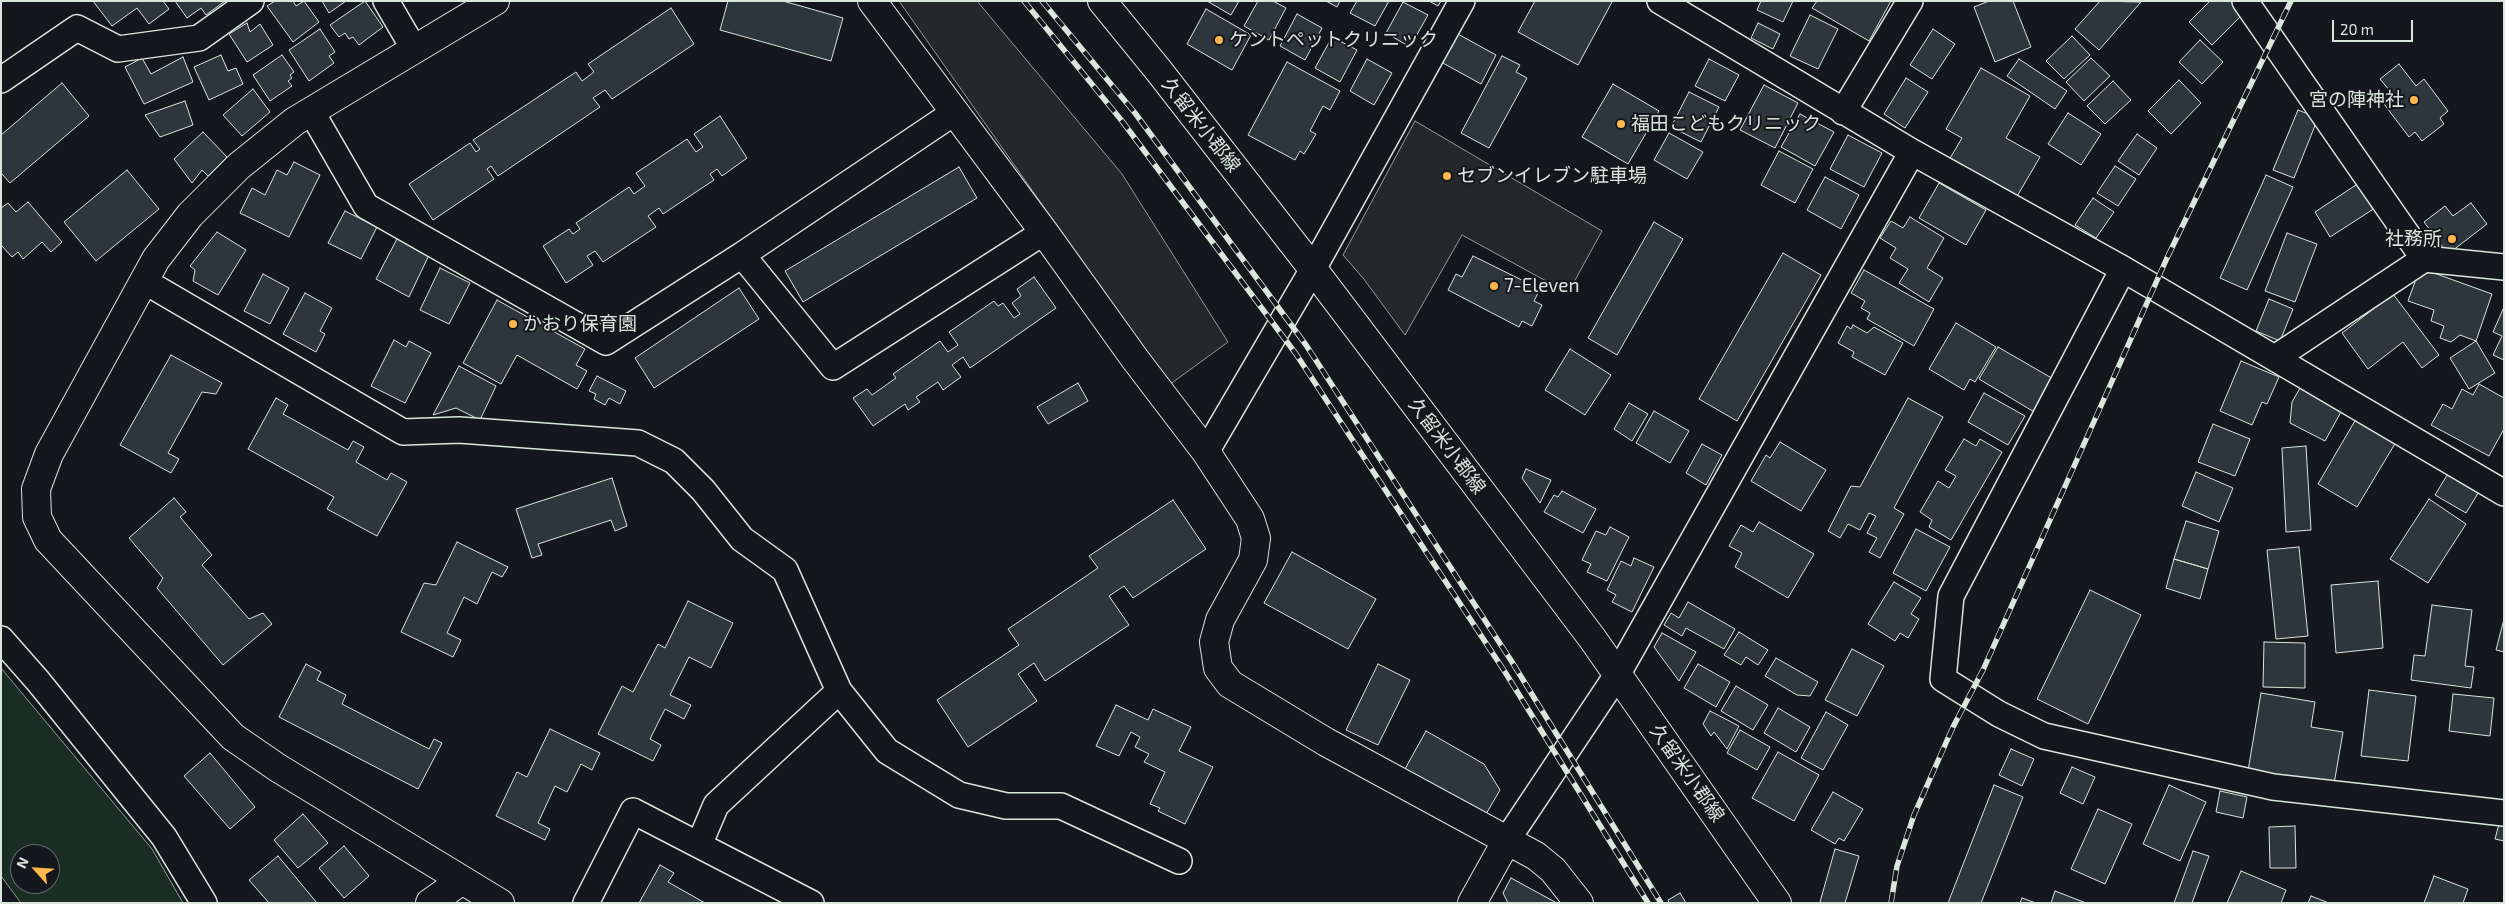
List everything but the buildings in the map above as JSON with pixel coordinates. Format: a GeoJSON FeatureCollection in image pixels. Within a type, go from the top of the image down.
{"type":"FeatureCollection","features":[{"type":"Feature","properties":{"kind":"street"},"geometry":{"type":"LineString","coordinates":[[1,80],[77,28],[118,49],[199,38],[251,1]]}},
{"type":"Feature","properties":{"kind":"street"},"geometry":{"type":"LineString","coordinates":[[386,1],[414,49]]}},
{"type":"Feature","properties":{"kind":"street"},"geometry":{"type":"LineString","coordinates":[[494,1],[311,111],[239,166],[190,215],[156,259],[49,454],[36,489],[37,517],[48,540],[233,737],[278,768],[500,903]]}},
{"type":"Feature","properties":{"kind":"street"},"geometry":{"type":"LineString","coordinates":[[872,1],[1044,232],[1135,359],[1206,452],[1250,519],[1256,538],[1252,560],[1220,620],[1214,642],[1218,668],[1230,684],[1326,742],[1507,840],[1554,870],[1579,903]]}},
{"type":"Feature","properties":{"kind":"street","name":"久留米小郡線"},"geometry":{"type":"LineString","coordinates":[[1102,1],[1313,269],[1592,638],[1708,801],[1777,903]]}},
{"type":"Feature","properties":{"kind":"street"},"geometry":{"type":"LineString","coordinates":[[1206,452],[1313,269],[1462,1]]}},
{"type":"Feature","properties":{"kind":"street"},"geometry":{"type":"LineString","coordinates":[[1660,1],[1843,112],[2123,269],[2504,493]]}},
{"type":"Feature","properties":{"kind":"street"},"geometry":{"type":"LineString","coordinates":[[1843,112],[1910,1]]}},
{"type":"Feature","properties":{"kind":"street"},"geometry":{"type":"LineString","coordinates":[[2245,1],[2424,259]]}},
{"type":"Feature","properties":{"kind":"street"},"geometry":{"type":"LineString","coordinates":[[311,111],[366,206],[606,342],[742,256],[955,112]]}},
{"type":"Feature","properties":{"kind":"street"},"geometry":{"type":"LineString","coordinates":[[1472,903],[1507,840],[1617,675],[1912,152]]}},
{"type":"Feature","properties":{"kind":"street"},"geometry":{"type":"LineString","coordinates":[[742,256],[833,367],[1044,232]]}},
{"type":"Feature","properties":{"kind":"street"},"geometry":{"type":"LineString","coordinates":[[2275,358],[2424,259],[2504,267]]}},
{"type":"Feature","properties":{"kind":"street"},"geometry":{"type":"LineString","coordinates":[[2123,269],[1951,596],[1943,680],[1999,714],[2044,736],[2273,787],[2504,812]]}},
{"type":"Feature","properties":{"kind":"street"},"geometry":{"type":"LineString","coordinates":[[144,281],[403,432],[459,430],[638,443],[674,461],[703,490],[742,539],[785,570],[839,691],[887,751],[959,795],[1006,806],[1061,806],[1179,861]]}},
{"type":"Feature","properties":{"kind":"street"},"geometry":{"type":"LineString","coordinates":[[1,639],[38,681],[164,837],[204,903]]}},
{"type":"Feature","properties":{"kind":"street"},"geometry":{"type":"LineString","coordinates":[[699,845],[716,806],[839,691]]}},
{"type":"Feature","properties":{"kind":"street"},"geometry":{"type":"LineString","coordinates":[[586,903],[633,811],[811,903]]}},
{"type":"Feature","properties":{"kind":"street"},"geometry":{"type":"LineString","coordinates":[[430,903],[461,881]]}},
{"type":"Feature","properties":{"kind":"green space"},"geometry":{"type":"Polygon","coordinates":[[[1,668],[152,849],[183,903],[21,903],[14,894],[60,894],[60,844],[10,844],[10,888],[1,876],[1,668]]]}},
{"type":"Feature","properties":{"kind":"shaded area"},"geometry":{"type":"Polygon","coordinates":[[[899,1],[977,1],[1122,174],[1228,342],[1169,385],[899,1]]]}},
{"type":"Feature","properties":{"kind":"shaded area","name":"セブンイレブン駐車場"},"geometry":{"type":"Polygon","coordinates":[[[1415,121],[1602,231],[1568,293],[1462,235],[1405,335],[1363,278],[1343,255],[1415,121]]]}},
{"type":"Feature","properties":{"kind":"railway"},"geometry":{"type":"LineString","coordinates":[[1024,1],[1122,121],[1296,354],[1505,672],[1648,903]]}},
{"type":"Feature","properties":{"kind":"railway"},"geometry":{"type":"LineString","coordinates":[[1042,1],[1135,113],[1306,345],[1512,662],[1661,903]]}},
{"type":"Feature","properties":{"kind":"railway"},"geometry":{"type":"LineString","coordinates":[[1891,903],[1897,866],[1914,815],[1953,727],[1983,670],[2167,258],[2291,1]]}},
{"type":"Feature","properties":{"kind":"place","name":"ケントペットクリニック"},"geometry":{"type":"Point","coordinates":[1219,40]}},
{"type":"Feature","properties":{"kind":"place","name":"宮の陣神社"},"geometry":{"type":"Point","coordinates":[2414,100]}},
{"type":"Feature","properties":{"kind":"place","name":"福田こどもクリニック"},"geometry":{"type":"Point","coordinates":[1621,124]}},
{"type":"Feature","properties":{"kind":"place","name":"セブンイレブン駐車場"},"geometry":{"type":"Point","coordinates":[1447,176]}},
{"type":"Feature","properties":{"kind":"place","name":"社務所"},"geometry":{"type":"Point","coordinates":[2452,239]}},
{"type":"Feature","properties":{"kind":"place","name":"7-Eleven"},"geometry":{"type":"Point","coordinates":[1494,286]}},
{"type":"Feature","properties":{"kind":"place","name":"かおり保育園"},"geometry":{"type":"Point","coordinates":[513,324]}}]}
